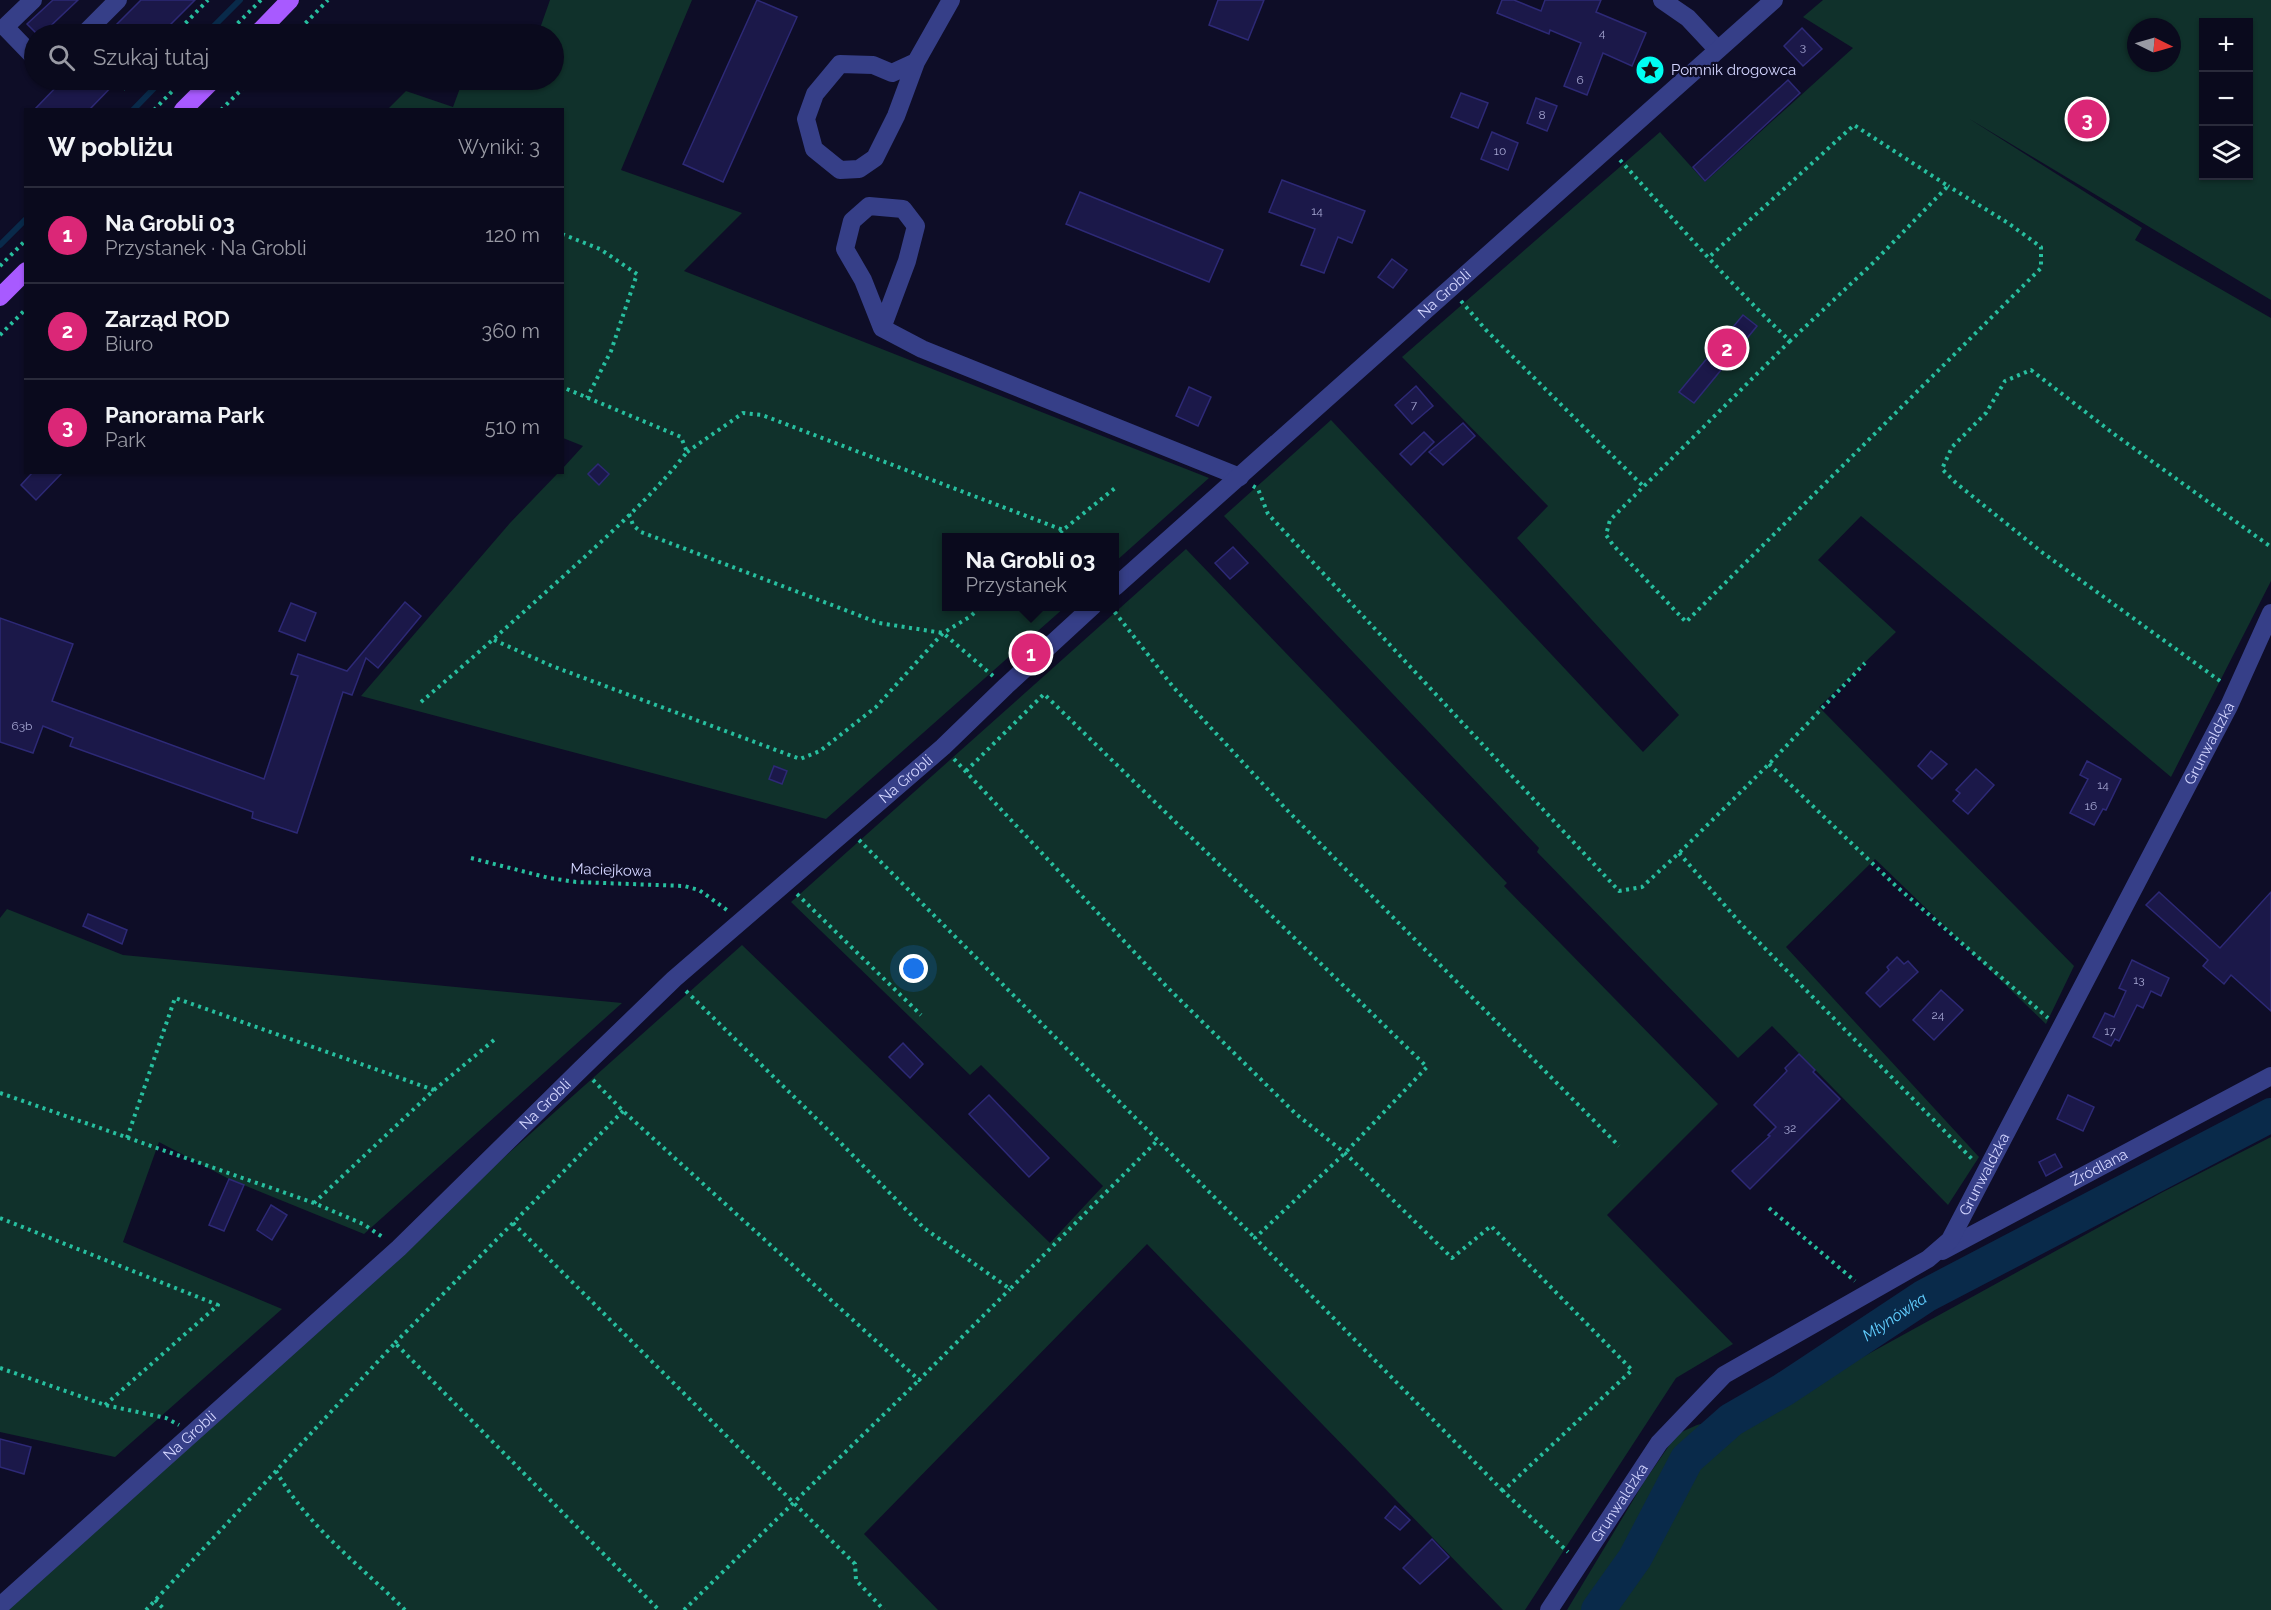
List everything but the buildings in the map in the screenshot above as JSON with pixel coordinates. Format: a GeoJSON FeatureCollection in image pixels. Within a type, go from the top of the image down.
{"type":"FeatureCollection","features":[{"type":"Feature","properties":{"kind":"main road"},"geometry":{"type":"LineString","coordinates":[[266,24],[290,0]]}},
{"type":"Feature","properties":{"kind":"main road"},"geometry":{"type":"LineString","coordinates":[[185,108],[203,90]]}},
{"type":"Feature","properties":{"kind":"main road"},"geometry":{"type":"LineString","coordinates":[[0,297],[21,282]]}},
{"type":"Feature","properties":{"kind":"street"},"geometry":{"type":"LineString","coordinates":[[24,47],[5,27],[33,0]]}},
{"type":"Feature","properties":{"kind":"street"},"geometry":{"type":"LineString","coordinates":[[94,24],[118,0]]}},
{"type":"Feature","properties":{"kind":"street"},"geometry":{"type":"LineString","coordinates":[[916,62],[892,73],[873,65],[840,63],[815,94],[806,119],[814,149],[840,170],[859,169],[875,158],[896,116],[916,62],[951,0]]}},
{"type":"Feature","properties":{"kind":"street"},"geometry":{"type":"LineString","coordinates":[[1662,0],[1688,18],[1717,49]]}},
{"type":"Feature","properties":{"kind":"street","name":"Na Grobli"},"geometry":{"type":"LineString","coordinates":[[1119,583],[1774,0]]}},
{"type":"Feature","properties":{"kind":"street"},"geometry":{"type":"LineString","coordinates":[[882,328],[907,261],[916,226],[903,209],[869,206],[852,220],[846,249],[863,280],[882,328],[922,348],[1240,477]]}},
{"type":"Feature","properties":{"kind":"street","name":"Na Grobli"},"geometry":{"type":"LineString","coordinates":[[0,1606],[399,1248],[674,979],[943,747],[1088,611]]}},
{"type":"Feature","properties":{"kind":"street","name":"Grunwaldzka"},"geometry":{"type":"LineString","coordinates":[[1549,1610],[1659,1443],[1717,1381],[1928,1259],[1950,1239],[2229,706],[2271,613]]}},
{"type":"Feature","properties":{"kind":"street","name":"Źródlana"},"geometry":{"type":"LineString","coordinates":[[1928,1259],[2271,1076]]}},
{"type":"Feature","properties":{"kind":"path"},"geometry":{"type":"LineString","coordinates":[[185,24],[208,0]]}},
{"type":"Feature","properties":{"kind":"path"},"geometry":{"type":"LineString","coordinates":[[237,24],[261,0]]}},
{"type":"Feature","properties":{"kind":"path"},"geometry":{"type":"LineString","coordinates":[[305,24],[328,0]]}},
{"type":"Feature","properties":{"kind":"path"},"geometry":{"type":"LineString","coordinates":[[156,108],[173,90]]}},
{"type":"Feature","properties":{"kind":"path"},"geometry":{"type":"LineString","coordinates":[[223,108],[241,90]]}},
{"type":"Feature","properties":{"kind":"path"},"geometry":{"type":"LineString","coordinates":[[1708,258],[1854,125],[2008,223],[2041,247],[2041,268],[1686,622],[1613,545],[1606,535],[1610,520],[1790,341],[1873,263],[1947,186]]}},
{"type":"Feature","properties":{"kind":"path"},"geometry":{"type":"LineString","coordinates":[[1609,147],[1746,300],[1790,341]]}},
{"type":"Feature","properties":{"kind":"path"},"geometry":{"type":"LineString","coordinates":[[564,235],[600,249],[637,274],[611,351],[587,398]]}},
{"type":"Feature","properties":{"kind":"path"},"geometry":{"type":"LineString","coordinates":[[0,266],[24,242]]}},
{"type":"Feature","properties":{"kind":"path"},"geometry":{"type":"LineString","coordinates":[[1450,289],[1486,330],[1644,486]]}},
{"type":"Feature","properties":{"kind":"path"},"geometry":{"type":"LineString","coordinates":[[0,335],[24,311]]}},
{"type":"Feature","properties":{"kind":"path"},"geometry":{"type":"LineString","coordinates":[[2229,706],[2219,679],[2043,553],[1956,483],[1942,469],[1952,447],[1986,413],[2005,381],[2031,370],[2114,434],[2271,547]]}},
{"type":"Feature","properties":{"kind":"path"},"geometry":{"type":"LineString","coordinates":[[564,388],[681,437],[687,452]]}},
{"type":"Feature","properties":{"kind":"path"},"geometry":{"type":"LineString","coordinates":[[421,702],[494,640],[629,514],[667,477],[687,452],[743,413],[762,415],[1063,530]]}},
{"type":"Feature","properties":{"kind":"path"},"geometry":{"type":"LineString","coordinates":[[1240,477],[1258,489],[1268,514],[1619,891],[1642,887],[1679,853],[1769,764],[1865,663]]}},
{"type":"Feature","properties":{"kind":"path"},"geometry":{"type":"LineString","coordinates":[[1060,533],[1115,488]]}},
{"type":"Feature","properties":{"kind":"path"},"geometry":{"type":"LineString","coordinates":[[629,514],[633,525],[641,532],[879,623],[943,633],[1006,686]]}},
{"type":"Feature","properties":{"kind":"path"},"geometry":{"type":"LineString","coordinates":[[494,640],[552,666],[800,759],[820,751],[876,708],[943,633],[976,611]]}},
{"type":"Feature","properties":{"kind":"path"},"geometry":{"type":"LineString","coordinates":[[1114,611],[1174,688],[1286,809],[1619,1146]]}},
{"type":"Feature","properties":{"kind":"path"},"geometry":{"type":"LineString","coordinates":[[966,771],[1044,693],[1427,1067],[1345,1153],[1255,1238]]}},
{"type":"Feature","properties":{"kind":"path"},"geometry":{"type":"LineString","coordinates":[[943,747],[1166,986],[1296,1114],[1345,1153],[1452,1258],[1491,1226],[1632,1370],[1503,1491]]}},
{"type":"Feature","properties":{"kind":"path"},"geometry":{"type":"LineString","coordinates":[[1769,764],[1896,886],[2049,1019],[2055,1039]]}},
{"type":"Feature","properties":{"kind":"path"},"geometry":{"type":"LineString","coordinates":[[848,828],[1503,1491],[1580,1563]]}},
{"type":"Feature","properties":{"kind":"path"},"geometry":{"type":"LineString","coordinates":[[1679,853],[1742,925],[1975,1162],[1980,1182]]}},
{"type":"Feature","properties":{"kind":"path","name":"Maciejkowa"},"geometry":{"type":"LineString","coordinates":[[471,858],[549,878],[576,882],[684,886],[699,890],[741,921]]}},
{"type":"Feature","properties":{"kind":"path"},"geometry":{"type":"LineString","coordinates":[[785,882],[921,1015]]}},
{"type":"Feature","properties":{"kind":"path"},"geometry":{"type":"LineString","coordinates":[[674,979],[924,1228],[1010,1290]]}},
{"type":"Feature","properties":{"kind":"path"},"geometry":{"type":"LineString","coordinates":[[127,1138],[175,998],[434,1090]]}},
{"type":"Feature","properties":{"kind":"path"},"geometry":{"type":"LineString","coordinates":[[314,1203],[434,1090],[494,1040]]}},
{"type":"Feature","properties":{"kind":"path"},"geometry":{"type":"LineString","coordinates":[[580,1069],[623,1112],[919,1380]]}},
{"type":"Feature","properties":{"kind":"path"},"geometry":{"type":"LineString","coordinates":[[0,1093],[314,1203],[363,1224],[399,1248]]}},
{"type":"Feature","properties":{"kind":"path"},"geometry":{"type":"LineString","coordinates":[[146,1610],[395,1343],[623,1112]]}},
{"type":"Feature","properties":{"kind":"path"},"geometry":{"type":"LineString","coordinates":[[684,1610],[1010,1290],[1157,1142]]}},
{"type":"Feature","properties":{"kind":"path"},"geometry":{"type":"LineString","coordinates":[[1769,1208],[1853,1277],[1865,1295]]}},
{"type":"Feature","properties":{"kind":"path"},"geometry":{"type":"LineString","coordinates":[[0,1218],[218,1305],[105,1405]]}},
{"type":"Feature","properties":{"kind":"path"},"geometry":{"type":"LineString","coordinates":[[513,1223],[855,1564],[856,1580],[884,1610]]}},
{"type":"Feature","properties":{"kind":"path"},"geometry":{"type":"LineString","coordinates":[[395,1343],[659,1610]]}},
{"type":"Feature","properties":{"kind":"path"},"geometry":{"type":"LineString","coordinates":[[0,1368],[105,1405],[166,1418],[193,1433]]}},
{"type":"Feature","properties":{"kind":"path"},"geometry":{"type":"LineString","coordinates":[[276,1471],[284,1485],[311,1518],[405,1610]]}},
{"type":"Feature","properties":{"kind":"path"},"geometry":{"type":"LineString","coordinates":[[155,1600],[165,1610]]}},
{"type":"Feature","properties":{"kind":"green space"},"geometry":{"type":"Polygon","coordinates":[[[550,0],[692,0],[621,170],[742,213],[684,271],[1209,478],[1119,558],[1119,533],[942,533],[942,611],[1060,611],[826,819],[361,696],[510,523],[557,474],[564,474],[564,467],[583,446],[564,438],[564,108],[389,108],[406,91],[453,107],[459,90],[564,90],[564,24],[542,24],[550,0]]]}},
{"type":"Feature","properties":{"kind":"green space"},"geometry":{"type":"Polygon","coordinates":[[[1823,0],[2271,0],[2271,300],[1968,118],[2142,228],[2135,240],[2271,318],[2271,581],[2171,777],[1861,516],[1818,560],[1896,632],[1819,707],[2074,966],[2046,1024],[1875,859],[1786,947],[1979,1157],[1948,1205],[1772,1026],[1738,1058],[1537,852],[1539,848],[1224,516],[1331,420],[1643,752],[1679,715],[1517,538],[1548,506],[1402,357],[1660,132],[1705,182],[1853,48],[1803,17],[1823,0]]]}},
{"type":"Feature","properties":{"kind":"green space"},"geometry":{"type":"Polygon","coordinates":[[[1186,549],[1507,883],[1504,886],[1718,1104],[1607,1215],[1733,1344],[1676,1378],[1525,1610],[1503,1610],[1147,1244],[864,1534],[938,1610],[0,1610],[0,1607],[742,945],[1050,1243],[1103,1186],[981,1065],[970,1075],[791,902],[1186,549]]]}},
{"type":"Feature","properties":{"kind":"green space"},"geometry":{"type":"Polygon","coordinates":[[[7,909],[123,955],[622,1003],[364,1234],[229,1179],[159,1142],[123,1242],[282,1309],[115,1457],[0,1432],[0,918],[7,909]]]}},
{"type":"Feature","properties":{"kind":"green space"},"geometry":{"type":"Polygon","coordinates":[[[2271,1137],[2271,1610],[1567,1610],[1644,1482],[1677,1434],[1697,1425],[1781,1402],[2161,1193],[2271,1137]]]}},
{"type":"Feature","properties":{"kind":"waterway"},"geometry":{"type":"LineString","coordinates":[[216,24],[240,0]]}},
{"type":"Feature","properties":{"kind":"waterway"},"geometry":{"type":"LineString","coordinates":[[135,108],[152,90]]}},
{"type":"Feature","properties":{"kind":"waterway"},"geometry":{"type":"LineString","coordinates":[[0,245],[24,221]]}},
{"type":"Feature","properties":{"kind":"waterway","name":"Młynówka"},"geometry":{"type":"LineString","coordinates":[[1598,1610],[1635,1558],[1687,1459],[1731,1420],[1783,1390],[1925,1296],[2271,1115]]}},
{"type":"Feature","properties":{"kind":"place","name":"Pomnik drogowca"},"geometry":{"type":"Point","coordinates":[1650,70]}},
{"type":"Feature","properties":{"kind":"place","name":"Panorama Park"},"geometry":{"type":"Point","coordinates":[2087,119]}},
{"type":"Feature","properties":{"kind":"place","name":"Zarząd ROD"},"geometry":{"type":"Point","coordinates":[1727,348]}},
{"type":"Feature","properties":{"kind":"place","name":"Na Grobli 03"},"geometry":{"type":"Point","coordinates":[1031,653]}}]}
